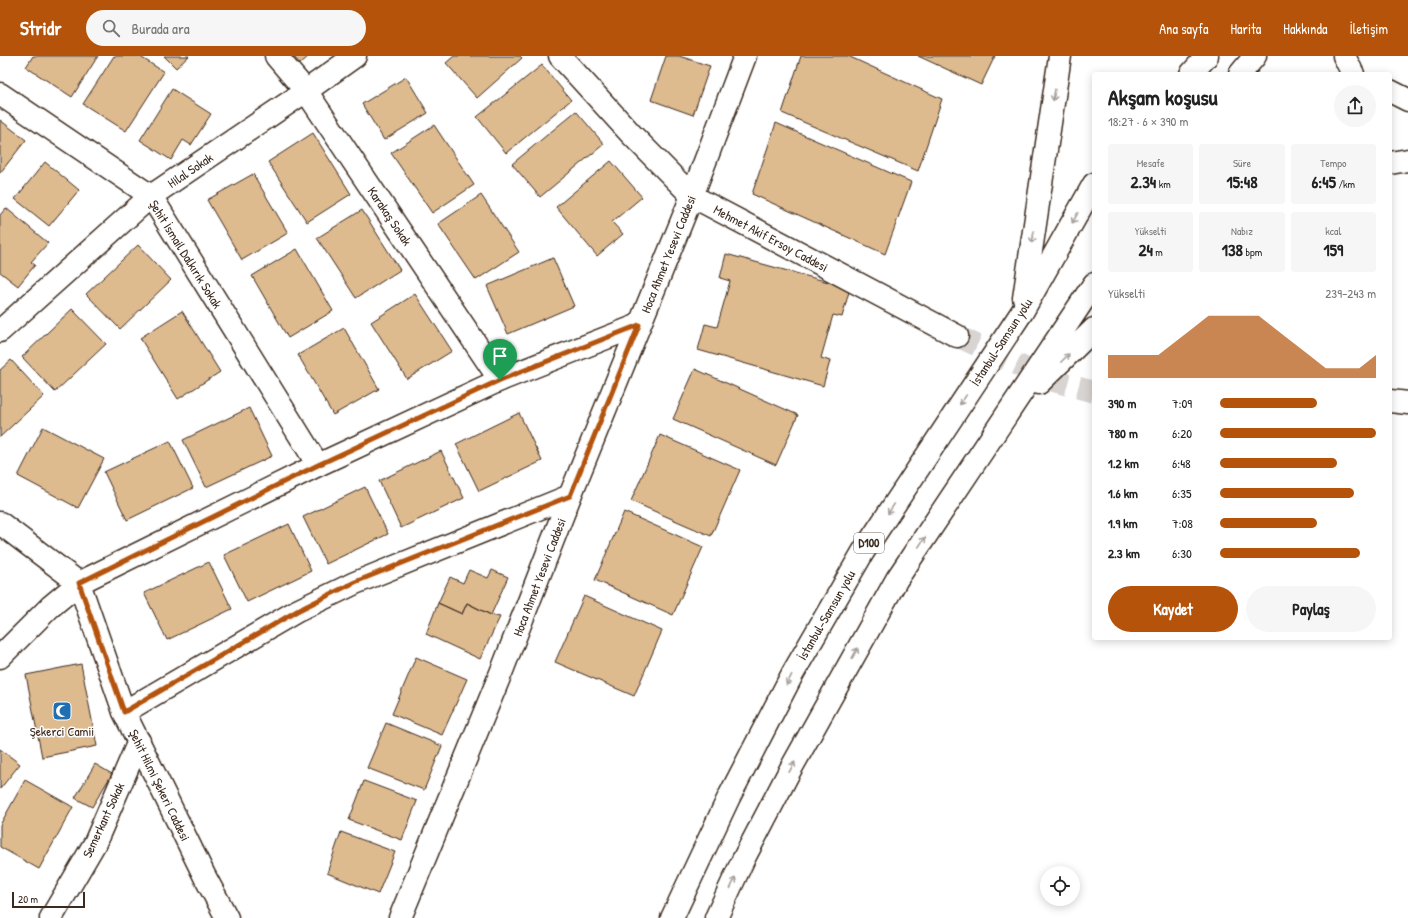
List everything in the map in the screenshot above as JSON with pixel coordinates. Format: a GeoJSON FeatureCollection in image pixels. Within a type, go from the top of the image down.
{"type":"FeatureCollection","features":[{"type":"Feature","properties":{"kind":"main road","name":"Karakaş Sokak"},"geometry":{"type":"LineString","coordinates":[[276,56],[306,91],[500,380]]}},
{"type":"Feature","properties":{"kind":"main road","name":"Hilal Sokak"},"geometry":{"type":"LineString","coordinates":[[0,331],[151,196],[355,56]]}},
{"type":"Feature","properties":{"kind":"main road","name":"Mehmet Akif Ersoy Caddesi"},"geometry":{"type":"LineString","coordinates":[[560,56],[632,135],[692,196],[957,336]]}},
{"type":"Feature","properties":{"kind":"main road","name":"Hoca Ahmet Yesevi Caddesi"},"geometry":{"type":"LineString","coordinates":[[400,918],[504,668],[570,496],[692,196],[745,56]]}},
{"type":"Feature","properties":{"kind":"main road"},"geometry":{"type":"LineString","coordinates":[[1022,312],[1060,56]]}},
{"type":"Feature","properties":{"kind":"main road"},"geometry":{"type":"LineString","coordinates":[[1193,72],[1207,56]]}},
{"type":"Feature","properties":{"kind":"main road"},"geometry":{"type":"LineString","coordinates":[[1242,72],[1255,56]]}},
{"type":"Feature","properties":{"kind":"main road"},"geometry":{"type":"LineString","coordinates":[[1344,56],[1352,72]]}},
{"type":"Feature","properties":{"kind":"main road"},"geometry":{"type":"LineString","coordinates":[[1392,92],[1408,100]]}},
{"type":"Feature","properties":{"kind":"main road","name":"Şehit İsmail Dalkırık Sokak"},"geometry":{"type":"LineString","coordinates":[[0,94],[151,196],[318,465]]}},
{"type":"Feature","properties":{"kind":"main road"},"geometry":{"type":"LineString","coordinates":[[1392,163],[1408,160]]}},
{"type":"Feature","properties":{"kind":"main road","name":"İstanbul-Samsun yolu"},"geometry":{"type":"LineString","coordinates":[[672,918],[729,797],[789,680],[862,552],[1022,312],[1092,188]]}},
{"type":"Feature","properties":{"kind":"main road"},"geometry":{"type":"LineString","coordinates":[[716,918],[743,860],[789,772],[897,579],[1092,287]]}},
{"type":"Feature","properties":{"kind":"main road"},"geometry":{"type":"LineString","coordinates":[[0,657],[50,607],[79,583],[318,465],[500,380],[639,325]]}},
{"type":"Feature","properties":{"kind":"main road"},"geometry":{"type":"LineString","coordinates":[[1007,415],[1092,331]]}},
{"type":"Feature","properties":{"kind":"main road"},"geometry":{"type":"LineString","coordinates":[[1392,401],[1408,403]]}},
{"type":"Feature","properties":{"kind":"main road"},"geometry":{"type":"LineString","coordinates":[[124,712],[297,611],[355,582],[570,496]]}},
{"type":"Feature","properties":{"kind":"main road"},"geometry":{"type":"LineString","coordinates":[[0,523],[79,583]]}},
{"type":"Feature","properties":{"kind":"main road","name":"Şehit Hilmi Şekeri Caddesi"},"geometry":{"type":"LineString","coordinates":[[79,583],[124,712],[205,877],[227,918]]}},
{"type":"Feature","properties":{"kind":"main road","name":"Semerkant Sokak"},"geometry":{"type":"LineString","coordinates":[[51,918],[95,843],[138,740]]}},
{"type":"Feature","properties":{"kind":"building"},"geometry":{"type":"Polygon","coordinates":[[[33,56],[98,56],[72,97],[26,67],[33,56]]]}},
{"type":"Feature","properties":{"kind":"building"},"geometry":{"type":"Polygon","coordinates":[[[114,56],[139,56],[164,72],[126,131],[83,104],[114,56]]]}},
{"type":"Feature","properties":{"kind":"building"},"geometry":{"type":"Polygon","coordinates":[[[164,56],[189,56],[176,68],[164,56]]]}},
{"type":"Feature","properties":{"kind":"building"},"geometry":{"type":"Polygon","coordinates":[[[293,56],[309,56],[300,64],[293,56]]]}},
{"type":"Feature","properties":{"kind":"building"},"geometry":{"type":"Polygon","coordinates":[[[454,56],[520,56],[522,58],[477,98],[446,63],[454,56]]]}},
{"type":"Feature","properties":{"kind":"building"},"geometry":{"type":"Polygon","coordinates":[[[666,56],[679,56],[710,66],[693,115],[651,100],[666,56]]]}},
{"type":"Feature","properties":{"kind":"building"},"geometry":{"type":"Polygon","coordinates":[[[801,56],[848,56],[942,99],[918,171],[782,113],[801,56]]]}},
{"type":"Feature","properties":{"kind":"building"},"geometry":{"type":"Polygon","coordinates":[[[918,56],[995,56],[981,85],[918,56]]]}},
{"type":"Feature","properties":{"kind":"building"},"geometry":{"type":"Polygon","coordinates":[[[542,65],[571,100],[506,153],[477,117],[542,65]]]}},
{"type":"Feature","properties":{"kind":"building"},"geometry":{"type":"Polygon","coordinates":[[[406,77],[428,113],[384,140],[362,104],[406,77]]]}},
{"type":"Feature","properties":{"kind":"building"},"geometry":{"type":"Polygon","coordinates":[[[172,89],[211,114],[191,145],[183,140],[171,160],[140,140],[172,89]]]}},
{"type":"Feature","properties":{"kind":"building"},"geometry":{"type":"Polygon","coordinates":[[[576,111],[604,144],[540,197],[512,164],[576,111]]]}},
{"type":"Feature","properties":{"kind":"building"},"geometry":{"type":"Polygon","coordinates":[[[0,120],[26,140],[0,173],[0,120]]]}},
{"type":"Feature","properties":{"kind":"building"},"geometry":{"type":"Polygon","coordinates":[[[776,123],[911,182],[885,254],[752,194],[776,123]]]}},
{"type":"Feature","properties":{"kind":"building"},"geometry":{"type":"Polygon","coordinates":[[[434,125],[474,185],[432,213],[391,153],[434,125]]]}},
{"type":"Feature","properties":{"kind":"building"},"geometry":{"type":"Polygon","coordinates":[[[313,133],[351,194],[307,222],[268,162],[313,133]]]}},
{"type":"Feature","properties":{"kind":"building"},"geometry":{"type":"Polygon","coordinates":[[[611,161],[642,197],[612,222],[623,234],[597,256],[556,207],[611,161]]]}},
{"type":"Feature","properties":{"kind":"building"},"geometry":{"type":"Polygon","coordinates":[[[45,162],[79,190],[49,226],[15,199],[45,162]]]}},
{"type":"Feature","properties":{"kind":"building"},"geometry":{"type":"Polygon","coordinates":[[[253,174],[288,233],[242,260],[207,200],[253,174]]]}},
{"type":"Feature","properties":{"kind":"building"},"geometry":{"type":"Polygon","coordinates":[[[481,195],[519,252],[476,280],[438,224],[481,195]]]}},
{"type":"Feature","properties":{"kind":"building"},"geometry":{"type":"Polygon","coordinates":[[[6,208],[48,243],[31,262],[35,265],[18,286],[0,272],[0,215],[6,208]]]}},
{"type":"Feature","properties":{"kind":"building"},"geometry":{"type":"Polygon","coordinates":[[[362,210],[400,270],[356,298],[317,238],[362,210]]]}},
{"type":"Feature","properties":{"kind":"building"},"geometry":{"type":"Polygon","coordinates":[[[138,245],[171,280],[120,329],[86,294],[138,245]]]}},
{"type":"Feature","properties":{"kind":"building"},"geometry":{"type":"Polygon","coordinates":[[[297,249],[333,311],[288,338],[252,276],[297,249]]]}},
{"type":"Feature","properties":{"kind":"building"},"geometry":{"type":"Polygon","coordinates":[[[726,254],[850,288],[842,317],[833,315],[821,358],[830,361],[823,386],[698,350],[705,324],[717,327],[730,281],[720,278],[726,254]]]}},
{"type":"Feature","properties":{"kind":"building"},"geometry":{"type":"Polygon","coordinates":[[[553,258],[574,306],[508,334],[487,286],[553,258]]]}},
{"type":"Feature","properties":{"kind":"building"},"geometry":{"type":"Polygon","coordinates":[[[415,294],[452,351],[407,379],[371,322],[415,294]]]}},
{"type":"Feature","properties":{"kind":"building"},"geometry":{"type":"Polygon","coordinates":[[[72,309],[106,344],[55,392],[22,357],[72,309]]]}},
{"type":"Feature","properties":{"kind":"building"},"geometry":{"type":"Polygon","coordinates":[[[182,311],[220,372],[178,399],[140,338],[182,311]]]}},
{"type":"Feature","properties":{"kind":"building"},"geometry":{"type":"Polygon","coordinates":[[[344,328],[379,389],[333,415],[298,355],[344,328]]]}},
{"type":"Feature","properties":{"kind":"building"},"geometry":{"type":"Polygon","coordinates":[[[11,360],[44,396],[0,437],[0,370],[11,360]]]}},
{"type":"Feature","properties":{"kind":"building"},"geometry":{"type":"Polygon","coordinates":[[[695,369],[798,415],[776,465],[673,419],[695,369]]]}},
{"type":"Feature","properties":{"kind":"building"},"geometry":{"type":"Polygon","coordinates":[[[249,408],[272,456],[206,487],[183,440],[249,408]]]}},
{"type":"Feature","properties":{"kind":"building"},"geometry":{"type":"Polygon","coordinates":[[[519,413],[542,461],[479,491],[456,444],[519,413]]]}},
{"type":"Feature","properties":{"kind":"building"},"geometry":{"type":"Polygon","coordinates":[[[43,427],[104,459],[78,508],[18,476],[43,427]]]}},
{"type":"Feature","properties":{"kind":"building"},"geometry":{"type":"Polygon","coordinates":[[[660,435],[740,470],[711,536],[631,501],[660,435]]]}},
{"type":"Feature","properties":{"kind":"building"},"geometry":{"type":"Polygon","coordinates":[[[170,441],[193,488],[127,520],[104,472],[170,441]]]}},
{"type":"Feature","properties":{"kind":"building"},"geometry":{"type":"Polygon","coordinates":[[[441,451],[464,498],[401,528],[379,481],[441,451]]]}},
{"type":"Feature","properties":{"kind":"building"},"geometry":{"type":"Polygon","coordinates":[[[365,487],[388,534],[326,564],[303,517],[365,487]]]}},
{"type":"Feature","properties":{"kind":"building"},"geometry":{"type":"Polygon","coordinates":[[[624,512],[703,547],[673,615],[595,580],[624,512]]]}},
{"type":"Feature","properties":{"kind":"building"},"geometry":{"type":"Polygon","coordinates":[[[289,524],[311,571],[247,602],[224,555],[289,524]]]}},
{"type":"Feature","properties":{"kind":"building"},"geometry":{"type":"Polygon","coordinates":[[[209,562],[232,609],[167,640],[144,593],[209,562]]]}},
{"type":"Feature","properties":{"kind":"building"},"geometry":{"type":"Polygon","coordinates":[[[469,570],[488,578],[492,570],[508,577],[491,615],[467,603],[462,614],[438,603],[450,577],[463,583],[469,570]]]}},
{"type":"Feature","properties":{"kind":"building"},"geometry":{"type":"Polygon","coordinates":[[[584,596],[662,631],[634,696],[555,662],[584,596]]]}},
{"type":"Feature","properties":{"kind":"building"},"geometry":{"type":"Polygon","coordinates":[[[438,603],[462,614],[467,603],[491,615],[500,617],[480,659],[426,634],[438,603]]]}},
{"type":"Feature","properties":{"kind":"building"},"geometry":{"type":"Polygon","coordinates":[[[416,657],[467,679],[442,735],[392,714],[416,657]]]}},
{"type":"Feature","properties":{"kind":"building","name":"Şekerci Camii"},"geometry":{"type":"Polygon","coordinates":[[[81,664],[97,746],[42,757],[26,675],[81,664]]]}},
{"type":"Feature","properties":{"kind":"building"},"geometry":{"type":"Polygon","coordinates":[[[386,723],[442,746],[424,790],[367,768],[386,723]]]}},
{"type":"Feature","properties":{"kind":"building"},"geometry":{"type":"Polygon","coordinates":[[[0,749],[20,764],[0,789],[0,749]]]}},
{"type":"Feature","properties":{"kind":"building"},"geometry":{"type":"Polygon","coordinates":[[[95,764],[112,774],[92,807],[75,798],[95,764]]]}},
{"type":"Feature","properties":{"kind":"building"},"geometry":{"type":"Polygon","coordinates":[[[25,780],[73,807],[39,869],[0,847],[0,825],[25,780]]]}},
{"type":"Feature","properties":{"kind":"building"},"geometry":{"type":"Polygon","coordinates":[[[364,781],[417,801],[402,840],[349,820],[364,781]]]}},
{"type":"Feature","properties":{"kind":"building"},"geometry":{"type":"Polygon","coordinates":[[[341,832],[395,852],[378,894],[327,873],[341,832]]]}},
{"type":"Feature","properties":{"kind":"tunnel"},"geometry":{"type":"LineString","coordinates":[[957,336],[1050,380],[1092,391]]}},
{"type":"Feature","properties":{"kind":"place","name":"Şekerci Camii"},"geometry":{"type":"Point","coordinates":[62,711]}},
{"type":"Feature","properties":{"kind":"route"},"geometry":{"type":"LineString","coordinates":[[639,325],[570,496],[355,582],[297,611],[124,712],[79,583],[318,465],[500,380],[639,325]]}}]}
